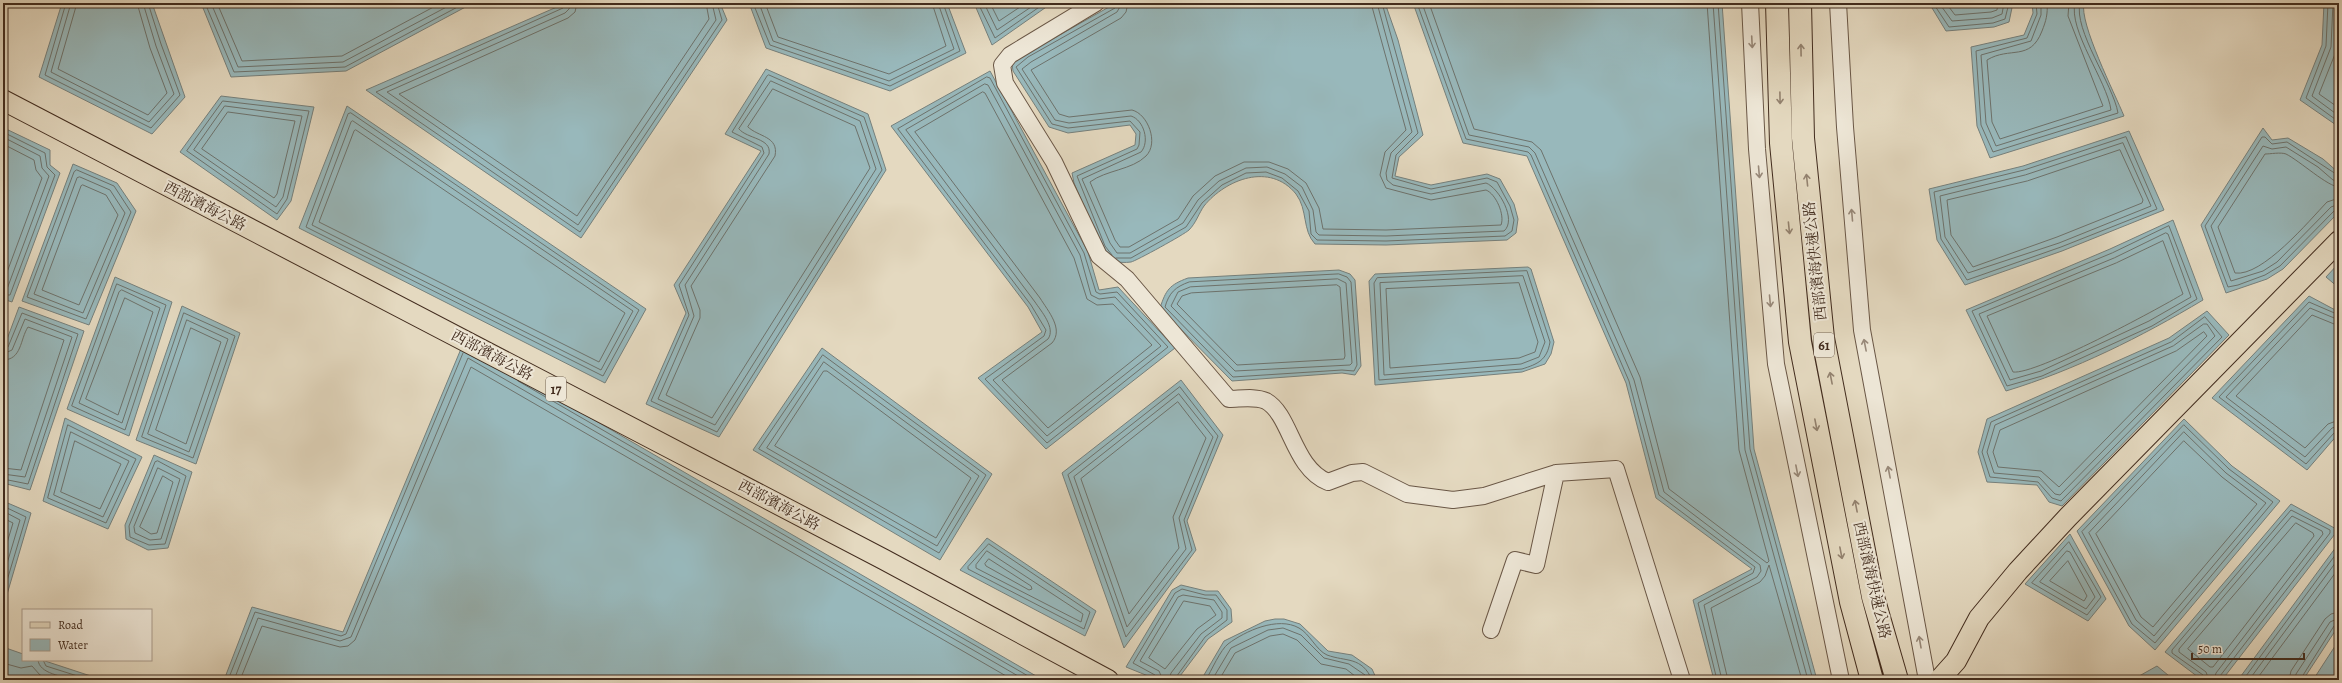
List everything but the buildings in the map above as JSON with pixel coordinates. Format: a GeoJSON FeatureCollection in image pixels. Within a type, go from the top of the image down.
{"type":"FeatureCollection","features":[{"type":"Feature","properties":{"kind":"highway","name":"西部濱海快速公路"},"geometry":{"type":"LineString","coordinates":[[1777,3],[1781,143],[1800,342],[1851,602],[1872,680]]}},
{"type":"Feature","properties":{"kind":"highway","name":"西部濱海快速公路"},"geometry":{"type":"LineString","coordinates":[[1800,3],[1803,138],[1823,338],[1873,596],[1896,680]]}},
{"type":"Feature","properties":{"kind":"main road","name":"西部濱海公路"},"geometry":{"type":"LineString","coordinates":[[3,100],[883,559],[1108,680]]}},
{"type":"Feature","properties":{"kind":"main road"},"geometry":{"type":"LineString","coordinates":[[1939,680],[1956,661],[1979,618],[2023,566],[2068,517],[2339,241]]}},
{"type":"Feature","properties":{"kind":"street"},"geometry":{"type":"LineString","coordinates":[[1096,3],[1010,56],[1002,65],[1005,83],[1054,162],[1099,256],[1127,279],[1229,399],[1252,398],[1266,401],[1277,412],[1295,448],[1316,478],[1328,482],[1352,473],[1364,472],[1407,494],[1453,500],[1484,496],[1556,473],[1616,469],[1682,680]]}},
{"type":"Feature","properties":{"kind":"street"},"geometry":{"type":"LineString","coordinates":[[1750,3],[1757,149],[1776,364],[1841,680]]}},
{"type":"Feature","properties":{"kind":"street"},"geometry":{"type":"LineString","coordinates":[[1838,3],[1845,127],[1862,330],[1927,680]]}},
{"type":"Feature","properties":{"kind":"street"},"geometry":{"type":"LineString","coordinates":[[1491,630],[1515,560],[1536,565],[1556,473]]}},
{"type":"Feature","properties":{"kind":"water"},"geometry":{"type":"Polygon","coordinates":[[[62,3],[152,3],[185,97],[152,134],[39,77],[62,3]]]}},
{"type":"Feature","properties":{"kind":"water"},"geometry":{"type":"Polygon","coordinates":[[[201,3],[473,3],[346,71],[231,77],[201,3]]]}},
{"type":"Feature","properties":{"kind":"water"},"geometry":{"type":"Polygon","coordinates":[[[566,3],[720,3],[727,20],[581,238],[366,90],[566,3]]]}},
{"type":"Feature","properties":{"kind":"water"},"geometry":{"type":"Polygon","coordinates":[[[749,3],[947,3],[966,53],[890,91],[766,48],[749,3]]]}},
{"type":"Feature","properties":{"kind":"water"},"geometry":{"type":"Polygon","coordinates":[[[974,3],[1052,3],[992,45],[974,3]]]}},
{"type":"Feature","properties":{"kind":"water"},"geometry":{"type":"Polygon","coordinates":[[[1116,3],[1385,3],[1398,40],[1423,135],[1399,157],[1395,176],[1431,185],[1487,174],[1500,179],[1514,204],[1518,219],[1516,233],[1507,240],[1386,245],[1315,244],[1308,233],[1300,200],[1296,194],[1285,184],[1274,179],[1261,177],[1248,178],[1224,188],[1213,196],[1204,206],[1189,230],[1170,242],[1131,262],[1113,262],[1102,248],[1074,183],[1072,173],[1135,145],[1136,134],[1130,125],[1068,133],[1049,127],[1013,71],[1012,64],[1026,54],[1116,3]]]}},
{"type":"Feature","properties":{"kind":"water"},"geometry":{"type":"Polygon","coordinates":[[[1413,3],[1722,3],[1754,449],[1817,680],[1714,680],[1693,600],[1752,569],[1656,498],[1626,383],[1527,156],[1463,143],[1413,3]]]}},
{"type":"Feature","properties":{"kind":"water"},"geometry":{"type":"Polygon","coordinates":[[[1929,3],[2013,3],[2009,22],[1994,27],[1946,31],[1929,3]]]}},
{"type":"Feature","properties":{"kind":"water"},"geometry":{"type":"Polygon","coordinates":[[[2032,3],[2084,3],[2084,13],[2092,42],[2124,116],[1990,158],[1977,126],[1971,47],[2024,35],[2033,13],[2032,3]]]}},
{"type":"Feature","properties":{"kind":"water"},"geometry":{"type":"Polygon","coordinates":[[[2324,3],[2339,3],[2339,127],[2300,100],[2322,45],[2324,3]]]}},
{"type":"Feature","properties":{"kind":"water"},"geometry":{"type":"Polygon","coordinates":[[[766,69],[868,114],[886,170],[719,437],[646,404],[686,313],[674,285],[761,151],[725,134],[766,69]]]}},
{"type":"Feature","properties":{"kind":"water"},"geometry":{"type":"Polygon","coordinates":[[[990,71],[1088,252],[1099,290],[1118,287],[1175,348],[1046,449],[978,378],[1042,332],[1028,307],[891,126],[990,71]]]}},
{"type":"Feature","properties":{"kind":"water"},"geometry":{"type":"Polygon","coordinates":[[[221,96],[314,107],[291,201],[277,220],[180,152],[221,96]]]}},
{"type":"Feature","properties":{"kind":"water"},"geometry":{"type":"Polygon","coordinates":[[[347,106],[646,309],[605,383],[299,228],[347,106]]]}},
{"type":"Feature","properties":{"kind":"water"},"geometry":{"type":"Polygon","coordinates":[[[4,128],[50,150],[50,165],[60,173],[12,302],[3,299],[4,128]]]}},
{"type":"Feature","properties":{"kind":"water"},"geometry":{"type":"Polygon","coordinates":[[[2263,128],[2272,140],[2288,138],[2323,159],[2339,173],[2339,212],[2283,269],[2267,279],[2226,293],[2201,225],[2263,128]]]}},
{"type":"Feature","properties":{"kind":"water"},"geometry":{"type":"Polygon","coordinates":[[[2129,131],[2164,210],[2062,251],[1965,285],[1937,240],[1929,189],[2023,166],[2129,131]]]}},
{"type":"Feature","properties":{"kind":"water"},"geometry":{"type":"Polygon","coordinates":[[[73,164],[117,183],[136,211],[89,325],[22,301],[73,164]]]}},
{"type":"Feature","properties":{"kind":"water"},"geometry":{"type":"Polygon","coordinates":[[[2173,220],[2203,300],[2132,340],[2107,352],[2032,383],[2006,391],[1966,310],[2110,249],[2173,220]]]}},
{"type":"Feature","properties":{"kind":"water"},"geometry":{"type":"Polygon","coordinates":[[[2339,263],[2339,288],[2326,277],[2339,263]]]}},
{"type":"Feature","properties":{"kind":"water"},"geometry":{"type":"Polygon","coordinates":[[[1528,267],[1531,269],[1554,342],[1551,354],[1545,364],[1522,372],[1375,385],[1369,281],[1375,274],[1528,267]]]}},
{"type":"Feature","properties":{"kind":"water"},"geometry":{"type":"Polygon","coordinates":[[[1339,270],[1350,274],[1355,280],[1361,366],[1355,375],[1342,373],[1232,381],[1160,308],[1166,292],[1176,283],[1188,278],[1339,270]]]}},
{"type":"Feature","properties":{"kind":"water"},"geometry":{"type":"Polygon","coordinates":[[[115,277],[172,302],[129,436],[67,409],[115,277]]]}},
{"type":"Feature","properties":{"kind":"water"},"geometry":{"type":"Polygon","coordinates":[[[2309,296],[2339,312],[2339,433],[2307,470],[2212,398],[2309,296]]]}},
{"type":"Feature","properties":{"kind":"water"},"geometry":{"type":"Polygon","coordinates":[[[182,306],[240,333],[196,464],[136,440],[182,306]]]}},
{"type":"Feature","properties":{"kind":"water"},"geometry":{"type":"Polygon","coordinates":[[[19,307],[84,331],[30,490],[3,483],[3,350],[19,307]]]}},
{"type":"Feature","properties":{"kind":"water"},"geometry":{"type":"Polygon","coordinates":[[[2207,311],[2229,335],[2062,506],[2049,502],[2037,485],[1987,482],[1978,452],[1987,419],[2169,338],[2207,311]]]}},
{"type":"Feature","properties":{"kind":"water"},"geometry":{"type":"Polygon","coordinates":[[[463,344],[1043,680],[224,680],[252,607],[343,632],[463,344]]]}},
{"type":"Feature","properties":{"kind":"water"},"geometry":{"type":"Polygon","coordinates":[[[822,348],[992,474],[940,560],[753,450],[822,348]]]}},
{"type":"Feature","properties":{"kind":"water"},"geometry":{"type":"Polygon","coordinates":[[[1181,380],[1223,435],[1187,521],[1196,550],[1124,648],[1062,473],[1181,380]]]}},
{"type":"Feature","properties":{"kind":"water"},"geometry":{"type":"Polygon","coordinates":[[[65,418],[142,457],[108,529],[43,501],[65,418]]]}},
{"type":"Feature","properties":{"kind":"water"},"geometry":{"type":"Polygon","coordinates":[[[2184,419],[2232,466],[2280,501],[2155,650],[2129,626],[2077,531],[2184,419]]]}},
{"type":"Feature","properties":{"kind":"water"},"geometry":{"type":"Polygon","coordinates":[[[154,455],[192,472],[168,548],[148,550],[126,539],[125,525],[154,455]]]}},
{"type":"Feature","properties":{"kind":"water"},"geometry":{"type":"Polygon","coordinates":[[[3,501],[31,513],[3,608],[3,501]]]}},
{"type":"Feature","properties":{"kind":"water"},"geometry":{"type":"Polygon","coordinates":[[[2291,504],[2338,530],[2222,680],[2202,680],[2165,652],[2291,504]]]}},
{"type":"Feature","properties":{"kind":"water"},"geometry":{"type":"Polygon","coordinates":[[[2070,534],[2106,599],[2088,621],[2025,584],[2070,534]]]}},
{"type":"Feature","properties":{"kind":"water"},"geometry":{"type":"Polygon","coordinates":[[[987,538],[1096,611],[1085,636],[960,570],[987,538]]]}},
{"type":"Feature","properties":{"kind":"water"},"geometry":{"type":"Polygon","coordinates":[[[2339,543],[2339,625],[2303,680],[2238,680],[2339,543]]]}},
{"type":"Feature","properties":{"kind":"water"},"geometry":{"type":"Polygon","coordinates":[[[1181,585],[1206,591],[1218,591],[1231,609],[1232,622],[1208,639],[1177,680],[1158,680],[1126,667],[1172,590],[1181,585]]]}},
{"type":"Feature","properties":{"kind":"water"},"geometry":{"type":"Polygon","coordinates":[[[1284,619],[1300,624],[1328,651],[1352,655],[1372,669],[1377,680],[1201,680],[1224,641],[1265,621],[1284,619]]]}},
{"type":"Feature","properties":{"kind":"water"},"geometry":{"type":"Polygon","coordinates":[[[2339,640],[2339,680],[2313,680],[2339,640]]]}},
{"type":"Feature","properties":{"kind":"water"},"geometry":{"type":"Polygon","coordinates":[[[3,647],[22,654],[22,661],[45,661],[103,680],[3,680],[3,647]]]}},
{"type":"Feature","properties":{"kind":"water"},"geometry":{"type":"Polygon","coordinates":[[[2157,666],[2174,680],[2132,680],[2157,666]]]}}]}
